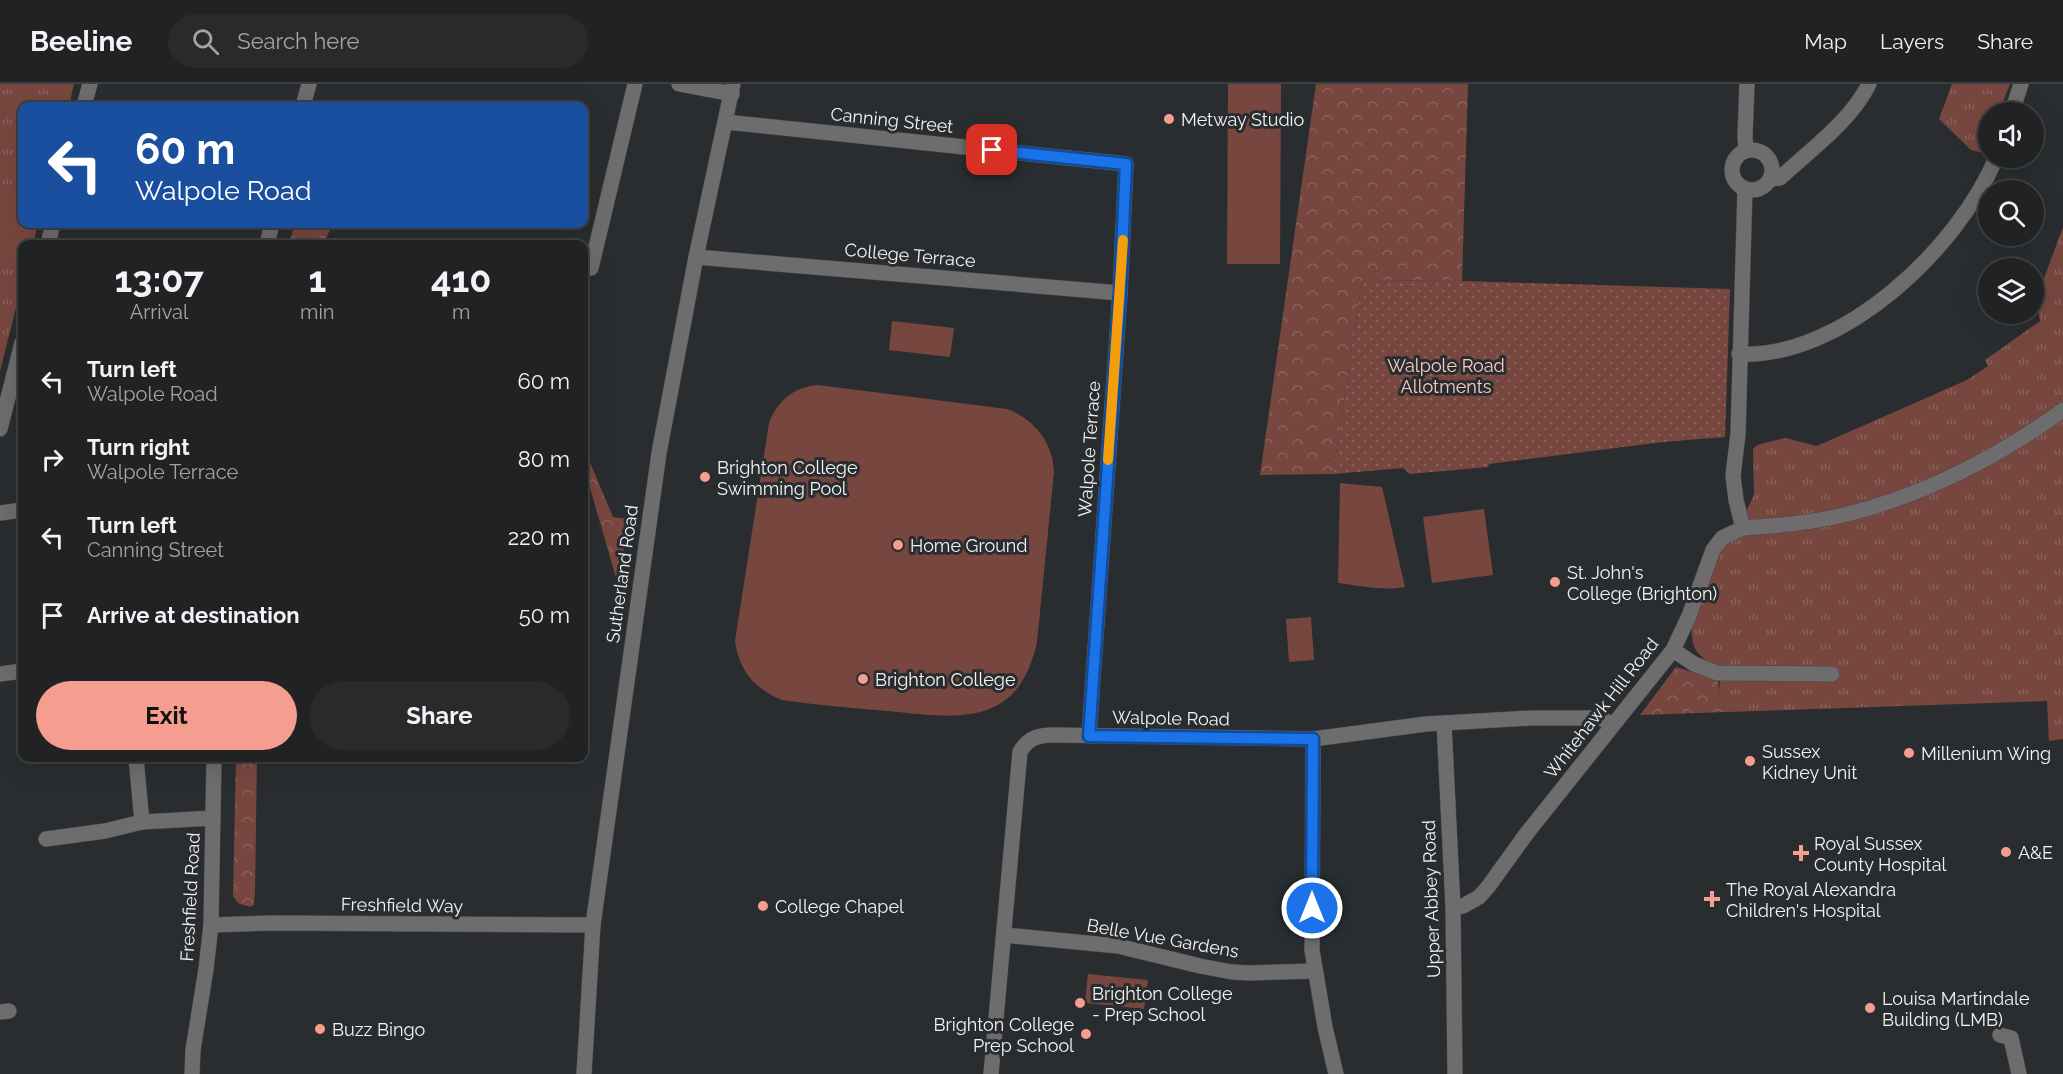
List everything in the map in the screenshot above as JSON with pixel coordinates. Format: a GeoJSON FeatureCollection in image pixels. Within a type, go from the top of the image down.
{"type":"FeatureCollection","features":[{"type":"Feature","properties":{"kind":"street"},"geometry":{"type":"LineString","coordinates":[[85,102],[90,84]]}},
{"type":"Feature","properties":{"kind":"street"},"geometry":{"type":"LineString","coordinates":[[304,102],[309,84]]}},
{"type":"Feature","properties":{"kind":"street"},"geometry":{"type":"LineString","coordinates":[[591,268],[635,84]]}},
{"type":"Feature","properties":{"kind":"street"},"geometry":{"type":"LineString","coordinates":[[679,84],[733,89]]}},
{"type":"Feature","properties":{"kind":"street"},"geometry":{"type":"LineString","coordinates":[[1746,150],[1747,84]]}},
{"type":"Feature","properties":{"kind":"street"},"geometry":{"type":"LineString","coordinates":[[1770,179],[1771,164],[1766,155],[1757,150],[1746,150],[1737,155],[1731,169],[1732,174],[1737,184],[1745,189],[1761,188],[1770,179],[1780,178],[1856,106],[1869,84]]}},
{"type":"Feature","properties":{"kind":"street"},"geometry":{"type":"LineString","coordinates":[[2015,102],[2021,84]]}},
{"type":"Feature","properties":{"kind":"street","name":"Sutherland Road"},"geometry":{"type":"LineString","coordinates":[[584,1074],[593,925],[659,453],[696,257],[733,89]]}},
{"type":"Feature","properties":{"kind":"street","name":"Canning Street"},"geometry":{"type":"LineString","coordinates":[[726,122],[1126,164]]}},
{"type":"Feature","properties":{"kind":"street","name":"Walpole Terrace"},"geometry":{"type":"LineString","coordinates":[[1089,736],[1120,293],[1126,164]]}},
{"type":"Feature","properties":{"kind":"street"},"geometry":{"type":"LineString","coordinates":[[1739,354],[1773,353],[1804,343],[1849,321],[1886,297],[1926,261],[1953,229],[1978,193],[1991,168]]}},
{"type":"Feature","properties":{"kind":"street"},"geometry":{"type":"LineString","coordinates":[[1745,189],[1738,434],[1733,476],[1743,528],[1824,519],[1900,497],[1982,460],[2063,410]]}},
{"type":"Feature","properties":{"kind":"street","name":"College Terrace"},"geometry":{"type":"LineString","coordinates":[[696,257],[1120,293]]}},
{"type":"Feature","properties":{"kind":"street"},"geometry":{"type":"LineString","coordinates":[[0,429],[18,359]]}},
{"type":"Feature","properties":{"kind":"street"},"geometry":{"type":"LineString","coordinates":[[0,513],[18,511]]}},
{"type":"Feature","properties":{"kind":"street","name":"Whitehawk Hill Road"},"geometry":{"type":"LineString","coordinates":[[1453,907],[1463,906],[1479,897],[1488,887],[1527,833],[1673,650],[1689,616],[1713,550],[1722,538],[1743,528]]}},
{"type":"Feature","properties":{"kind":"street"},"geometry":{"type":"LineString","coordinates":[[1673,650],[1694,664],[1717,673],[1832,674]]}},
{"type":"Feature","properties":{"kind":"street"},"geometry":{"type":"LineString","coordinates":[[0,674],[18,672]]}},
{"type":"Feature","properties":{"kind":"street","name":"Walpole Road"},"geometry":{"type":"LineString","coordinates":[[991,1074],[1020,752],[1029,741],[1042,735],[1313,739],[1444,723],[1597,717],[1604,718],[1612,725]]}},
{"type":"Feature","properties":{"kind":"street","name":"Upper Abbey Road"},"geometry":{"type":"LineString","coordinates":[[1444,723],[1453,907],[1455,1074]]}},
{"type":"Feature","properties":{"kind":"street"},"geometry":{"type":"LineString","coordinates":[[1313,739],[1312,950],[1336,1074]]}},
{"type":"Feature","properties":{"kind":"street"},"geometry":{"type":"LineString","coordinates":[[136,762],[142,822]]}},
{"type":"Feature","properties":{"kind":"street","name":"Freshfield Road"},"geometry":{"type":"LineString","coordinates":[[192,1074],[193,1050],[211,925],[214,762]]}},
{"type":"Feature","properties":{"kind":"street"},"geometry":{"type":"LineString","coordinates":[[46,839],[105,831],[142,822],[213,818]]}},
{"type":"Feature","properties":{"kind":"street","name":"Freshfield Way"},"geometry":{"type":"LineString","coordinates":[[211,925],[272,923],[593,925]]}},
{"type":"Feature","properties":{"kind":"street","name":"Belle Vue Gardens"},"geometry":{"type":"LineString","coordinates":[[1004,935],[1118,946],[1200,966],[1249,974],[1315,971]]}},
{"type":"Feature","properties":{"kind":"street"},"geometry":{"type":"LineString","coordinates":[[2000,1035],[2011,1038],[2019,1074]]}},
{"type":"Feature","properties":{"kind":"green space"},"geometry":{"type":"Polygon","coordinates":[[[0,84],[74,84],[70,102],[18,102],[18,228],[37,228],[34,240],[18,240],[18,300],[0,371],[0,84]]]}},
{"type":"Feature","properties":{"kind":"green space"},"geometry":{"type":"Polygon","coordinates":[[[1228,84],[1281,84],[1280,264],[1227,264],[1228,84]]]}},
{"type":"Feature","properties":{"kind":"green space"},"geometry":{"type":"Polygon","coordinates":[[[1316,84],[1468,84],[1462,281],[1362,280],[1333,474],[1260,475],[1316,84]]]}},
{"type":"Feature","properties":{"kind":"green space"},"geometry":{"type":"Polygon","coordinates":[[[1952,84],[2010,84],[2003,102],[1978,102],[1978,152],[1971,150],[1939,119],[1952,84]]]}},
{"type":"Feature","properties":{"kind":"green space"},"geometry":{"type":"Polygon","coordinates":[[[0,191],[18,195],[18,217],[10,258],[0,255],[0,191]]]}},
{"type":"Feature","properties":{"kind":"green space"},"geometry":{"type":"Polygon","coordinates":[[[2063,227],[2063,739],[2049,741],[2047,701],[1727,712],[1719,692],[1721,666],[1707,661],[1698,653],[1693,642],[1692,627],[1721,551],[1735,534],[1754,495],[1753,449],[1757,445],[1785,438],[1817,446],[1967,380],[1988,366],[1985,360],[2036,324],[2044,324],[2044,278],[2063,227]]]}},
{"type":"Feature","properties":{"kind":"green space"},"geometry":{"type":"Polygon","coordinates":[[[294,228],[331,228],[325,240],[290,240],[294,228]]]}},
{"type":"Feature","properties":{"kind":"green space","name":"Walpole Road Allotments"},"geometry":{"type":"Polygon","coordinates":[[[1362,280],[1730,289],[1725,437],[1663,442],[1489,464],[1488,467],[1410,474],[1403,468],[1333,474],[1362,280]]]}},
{"type":"Feature","properties":{"kind":"green space"},"geometry":{"type":"Polygon","coordinates":[[[892,321],[954,328],[950,357],[889,350],[892,321]]]}},
{"type":"Feature","properties":{"kind":"green space","name":"Home Ground"},"geometry":{"type":"Polygon","coordinates":[[[818,385],[1007,409],[1026,419],[1046,442],[1053,461],[1054,472],[1037,642],[1028,670],[1015,690],[1000,704],[981,712],[937,715],[795,702],[772,696],[756,684],[745,670],[735,641],[769,423],[772,415],[788,396],[809,386],[818,385]]]}},
{"type":"Feature","properties":{"kind":"green space"},"geometry":{"type":"Polygon","coordinates":[[[588,458],[613,517],[628,519],[619,588],[588,481],[588,458]]]}},
{"type":"Feature","properties":{"kind":"green space"},"geometry":{"type":"Polygon","coordinates":[[[1340,483],[1382,487],[1405,587],[1380,588],[1338,583],[1340,483]]]}},
{"type":"Feature","properties":{"kind":"green space"},"geometry":{"type":"Polygon","coordinates":[[[1484,509],[1493,575],[1432,583],[1423,517],[1484,509]]]}},
{"type":"Feature","properties":{"kind":"green space"},"geometry":{"type":"Polygon","coordinates":[[[1311,617],[1314,660],[1289,662],[1286,619],[1311,617]]]}},
{"type":"Feature","properties":{"kind":"green space"},"geometry":{"type":"Polygon","coordinates":[[[1676,667],[1718,680],[1719,692],[1727,712],[1640,715],[1676,667]]]}},
{"type":"Feature","properties":{"kind":"green space"},"geometry":{"type":"Polygon","coordinates":[[[236,762],[257,762],[254,905],[250,907],[238,903],[233,896],[236,762]]]}},
{"type":"Feature","properties":{"kind":"green space"},"geometry":{"type":"Polygon","coordinates":[[[1088,974],[1148,980],[1144,1009],[1085,1003],[1088,974]]]}},
{"type":"Feature","properties":{"kind":"slow traffic"},"geometry":{"type":"LineString","coordinates":[[1108,460],[1123,240]]}},
{"type":"Feature","properties":{"kind":"place","name":"Metway Studio"},"geometry":{"type":"Point","coordinates":[1169,119]}},
{"type":"Feature","properties":{"kind":"place","name":"Brighton College Swimming Pool"},"geometry":{"type":"Point","coordinates":[705,477]}},
{"type":"Feature","properties":{"kind":"place","name":"Home Ground"},"geometry":{"type":"Point","coordinates":[898,545]}},
{"type":"Feature","properties":{"kind":"place","name":"St. John's College (Brighton)"},"geometry":{"type":"Point","coordinates":[1555,582]}},
{"type":"Feature","properties":{"kind":"place","name":"Brighton College"},"geometry":{"type":"Point","coordinates":[863,679]}},
{"type":"Feature","properties":{"kind":"place","name":"Millenium Wing"},"geometry":{"type":"Point","coordinates":[1909,753]}},
{"type":"Feature","properties":{"kind":"place","name":"Sussex Kidney Unit"},"geometry":{"type":"Point","coordinates":[1750,761]}},
{"type":"Feature","properties":{"kind":"place","name":"A&E"},"geometry":{"type":"Point","coordinates":[2006,852]}},
{"type":"Feature","properties":{"kind":"place","name":"Royal Sussex County Hospital"},"geometry":{"type":"Point","coordinates":[1801,853]}},
{"type":"Feature","properties":{"kind":"place","name":"The Royal Alexandra Children's Hospital"},"geometry":{"type":"Point","coordinates":[1712,899]}},
{"type":"Feature","properties":{"kind":"place","name":"College Chapel"},"geometry":{"type":"Point","coordinates":[763,906]}},
{"type":"Feature","properties":{"kind":"place","name":"Brighton College - Prep School"},"geometry":{"type":"Point","coordinates":[1080,1003]}},
{"type":"Feature","properties":{"kind":"place","name":"Louisa Martindale Building (LMB)"},"geometry":{"type":"Point","coordinates":[1870,1008]}},
{"type":"Feature","properties":{"kind":"place","name":"Buzz Bingo"},"geometry":{"type":"Point","coordinates":[320,1029]}},
{"type":"Feature","properties":{"kind":"place","name":"Brighton College Prep School"},"geometry":{"type":"Point","coordinates":[1086,1034]}},
{"type":"Feature","properties":{"kind":"route"},"geometry":{"type":"LineString","coordinates":[[992,150],[1126,164],[1120,293],[1089,736],[1313,739],[1312,908]]}}]}
